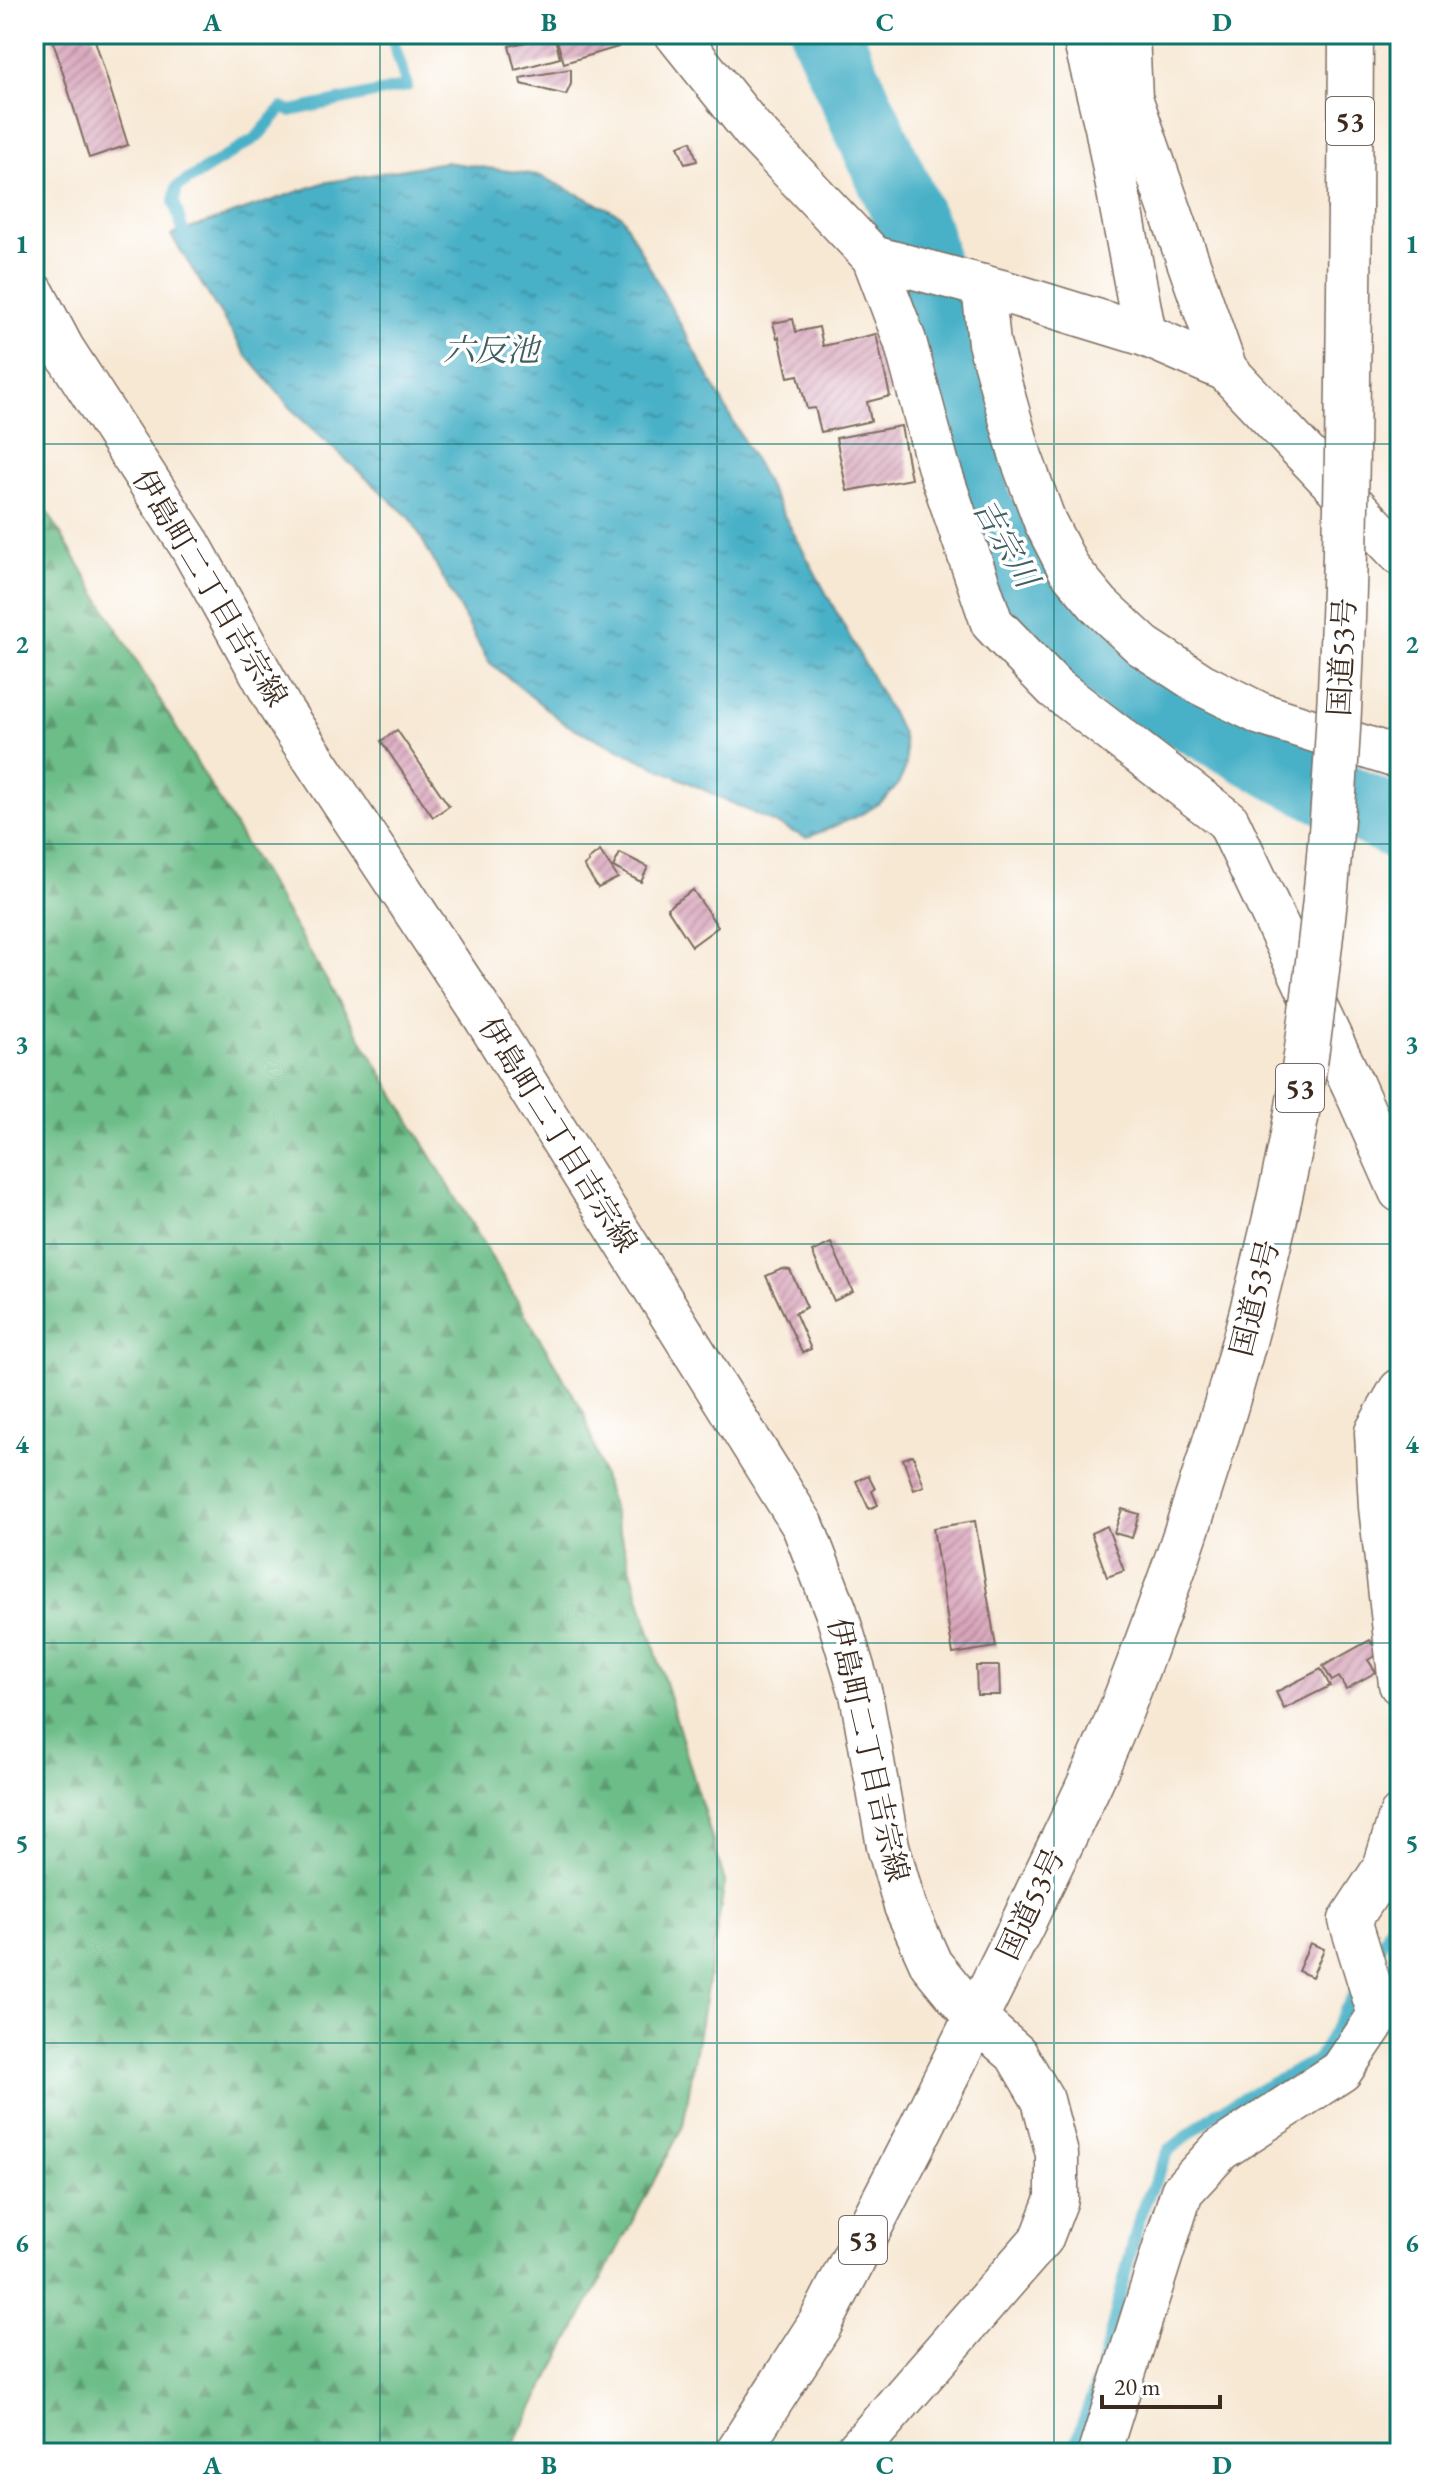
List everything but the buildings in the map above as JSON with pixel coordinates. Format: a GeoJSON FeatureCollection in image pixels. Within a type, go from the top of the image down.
{"type":"FeatureCollection","features":[{"type":"Feature","properties":{"kind":"highway","name":"国道53号"},"geometry":{"type":"LineString","coordinates":[[737,2453],[820,2324],[976,2019],[1118,1718],[1192,1520],[1243,1351],[1292,1141],[1316,981],[1332,822],[1342,689],[1346,555],[1351,34]]}},
{"type":"Feature","properties":{"kind":"street"},"geometry":{"type":"LineString","coordinates":[[676,34],[752,129],[880,259],[938,465],[992,623],[1055,688],[1228,821],[1400,1191]]}},
{"type":"Feature","properties":{"kind":"street"},"geometry":{"type":"LineString","coordinates":[[1083,34],[1106,127],[1145,335]]}},
{"type":"Feature","properties":{"kind":"street"},"geometry":{"type":"LineString","coordinates":[[1128,34],[1131,98],[1226,370]]}},
{"type":"Feature","properties":{"kind":"street"},"geometry":{"type":"LineString","coordinates":[[880,259],[1145,335],[1226,370],[1400,554]]}},
{"type":"Feature","properties":{"kind":"street"},"geometry":{"type":"LineString","coordinates":[[974,284],[1025,470],[1045,522],[1069,569],[1100,606],[1143,646],[1201,684],[1261,714],[1400,758]]}},
{"type":"Feature","properties":{"kind":"street","name":"伊島町二丁目吉宗線"},"geometry":{"type":"LineString","coordinates":[[34,294],[63,349],[190,545],[281,709],[486,1019],[803,1526],[836,1611],[861,1694],[888,1846],[905,1906],[931,1964],[976,2019],[1016,2054],[1043,2100],[1057,2154],[1057,2199],[1042,2238],[855,2453]]}},
{"type":"Feature","properties":{"kind":"street"},"geometry":{"type":"LineString","coordinates":[[1400,1390],[1376,1432],[1380,1507],[1400,1684]]}},
{"type":"Feature","properties":{"kind":"street"},"geometry":{"type":"LineString","coordinates":[[1099,2453],[1182,2191],[1220,2150],[1341,2071],[1379,2015],[1350,1920],[1384,1868],[1400,1816]]}},
{"type":"Feature","properties":{"kind":"green space"},"geometry":{"type":"Polygon","coordinates":[[[34,489],[584,1413],[725,1882],[683,2126],[509,2453],[34,2453],[34,489]]]}},
{"type":"Feature","properties":{"kind":"water","name":"六反池"},"geometry":{"type":"Polygon","coordinates":[[[445,162],[538,175],[621,215],[902,733],[906,764],[901,779],[880,803],[852,819],[806,838],[565,724],[488,661],[411,519],[297,415],[246,355],[171,235],[323,183],[445,162]]]}},
{"type":"Feature","properties":{"kind":"waterway"},"geometry":{"type":"LineString","coordinates":[[187,245],[174,201],[177,187],[257,137],[282,108],[291,111],[407,86],[391,34]]}},
{"type":"Feature","properties":{"kind":"waterway","name":"吉宗川"},"geometry":{"type":"LineString","coordinates":[[826,34],[918,237],[978,509],[1046,610],[1122,679],[1280,767],[1400,826]]}},
{"type":"Feature","properties":{"kind":"waterway"},"geometry":{"type":"LineString","coordinates":[[1373,1961],[1400,1907]]}},
{"type":"Feature","properties":{"kind":"waterway"},"geometry":{"type":"LineString","coordinates":[[1072,2453],[1100,2374],[1141,2212],[1169,2150],[1219,2111],[1318,2059],[1358,1987]]}}]}
